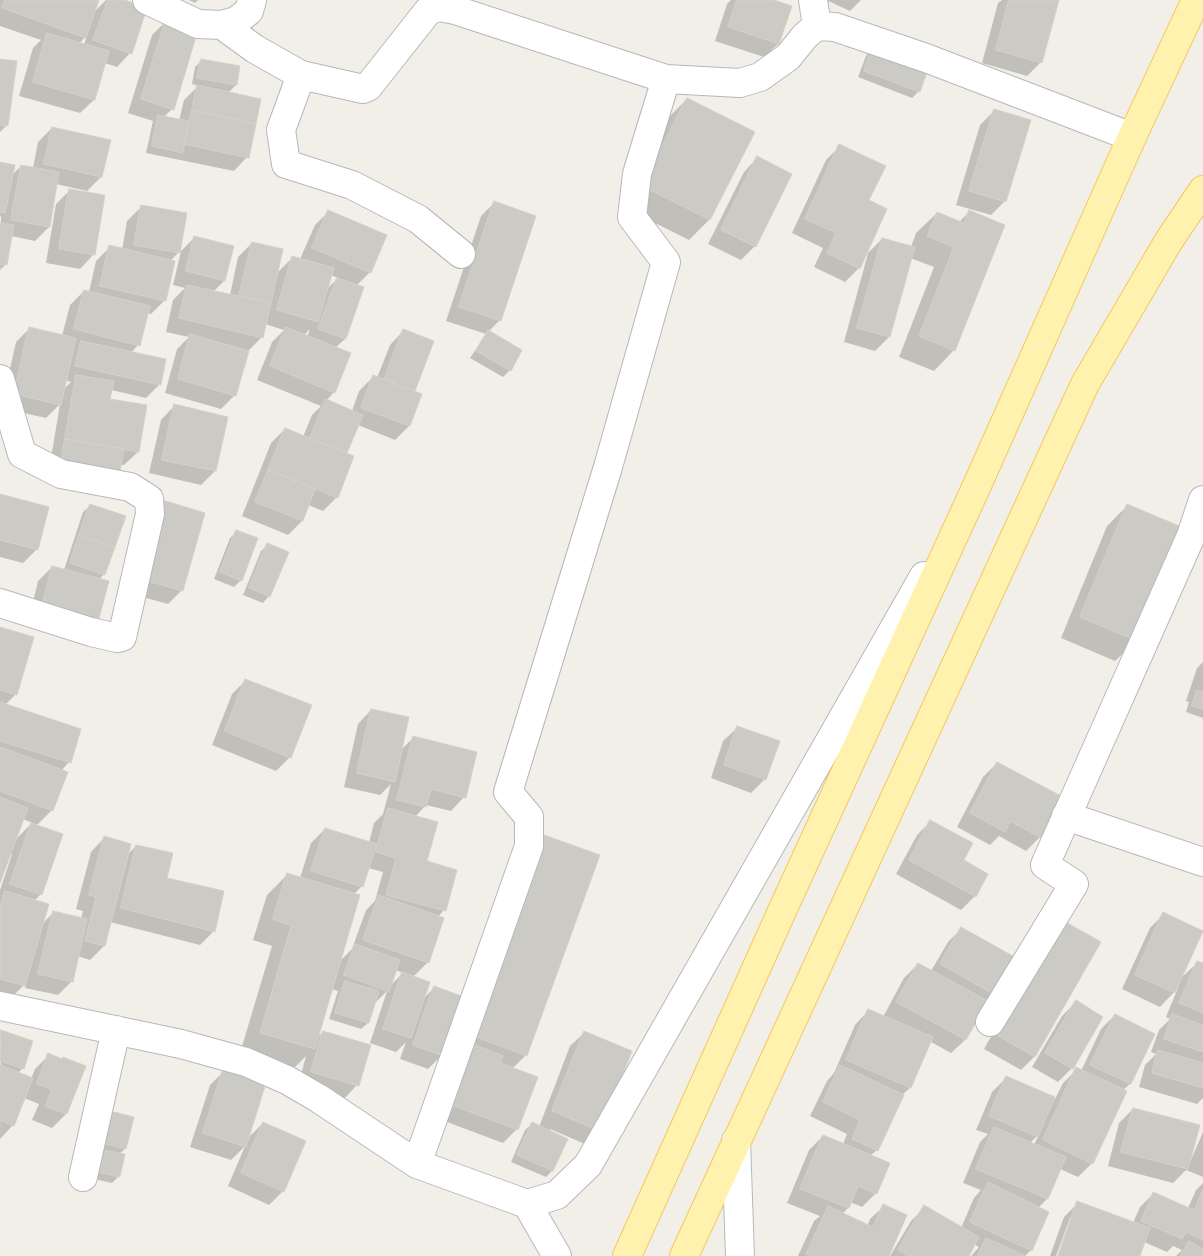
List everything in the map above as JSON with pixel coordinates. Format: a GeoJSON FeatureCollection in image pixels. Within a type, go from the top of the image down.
{"type":"FeatureCollection","features":[{"type":"Feature","properties":{"kind":"main road"},"geometry":{"type":"LineString","coordinates":[[627,1256],[782,911],[979,481],[1132,137],[1196,0]]}},
{"type":"Feature","properties":{"kind":"main road"},"geometry":{"type":"LineString","coordinates":[[684,1256],[1085,384],[1168,242],[1203,190]]}},
{"type":"Feature","properties":{"kind":"street"},"geometry":{"type":"LineString","coordinates":[[147,0],[198,24],[222,25],[236,21],[248,11],[252,0]]}},
{"type":"Feature","properties":{"kind":"street"},"geometry":{"type":"LineString","coordinates":[[813,0],[818,26]]}},
{"type":"Feature","properties":{"kind":"street"},"geometry":{"type":"LineString","coordinates":[[222,25],[255,49],[301,75],[363,89],[368,87],[428,11],[439,7],[455,10],[666,79],[740,82],[760,77],[788,57],[805,36],[818,26],[835,27],[926,58],[1132,137]]}},
{"type":"Feature","properties":{"kind":"street"},"geometry":{"type":"LineString","coordinates":[[301,75],[281,130],[286,164],[352,185],[410,214],[461,254]]}},
{"type":"Feature","properties":{"kind":"street"},"geometry":{"type":"LineString","coordinates":[[417,1164],[528,846],[529,817],[508,792],[605,476],[666,262],[632,217],[637,174],[666,79]]}},
{"type":"Feature","properties":{"kind":"street"},"geometry":{"type":"LineString","coordinates":[[0,379],[22,454],[61,474],[130,487],[149,499],[150,514],[122,637],[117,638],[91,632],[0,603]]}},
{"type":"Feature","properties":{"kind":"street"},"geometry":{"type":"LineString","coordinates":[[0,1006],[116,1030],[217,1053],[246,1062],[287,1080],[318,1098],[417,1164],[527,1204],[557,1195],[588,1165],[979,481]]}},
{"type":"Feature","properties":{"kind":"street"},"geometry":{"type":"LineString","coordinates":[[990,1022],[1074,884],[1045,866],[1191,536],[1203,500]]}},
{"type":"Feature","properties":{"kind":"street"},"geometry":{"type":"LineString","coordinates":[[1066,816],[1203,862]]}},
{"type":"Feature","properties":{"kind":"street"},"geometry":{"type":"LineString","coordinates":[[83,1176],[116,1030]]}},
{"type":"Feature","properties":{"kind":"street"},"geometry":{"type":"LineString","coordinates":[[736,1141],[740,1256]]}},
{"type":"Feature","properties":{"kind":"street"},"geometry":{"type":"LineString","coordinates":[[527,1204],[557,1256]]}},
{"type":"Feature","properties":{"kind":"building"},"geometry":{"type":"Polygon","coordinates":[[[5,0],[99,0],[86,38],[2,8],[5,0]]]}},
{"type":"Feature","properties":{"kind":"building"},"geometry":{"type":"Polygon","coordinates":[[[108,0],[125,0],[147,8],[132,54],[93,40],[108,0]]]}},
{"type":"Feature","properties":{"kind":"building"},"geometry":{"type":"Polygon","coordinates":[[[737,0],[774,0],[792,6],[779,44],[728,27],[737,0]]]}},
{"type":"Feature","properties":{"kind":"building"},"geometry":{"type":"Polygon","coordinates":[[[1009,0],[1059,0],[1042,63],[996,50],[1009,0]]]}},
{"type":"Feature","properties":{"kind":"building"},"geometry":{"type":"Polygon","coordinates":[[[166,19],[198,30],[174,110],[141,99],[166,19]]]}},
{"type":"Feature","properties":{"kind":"building"},"geometry":{"type":"Polygon","coordinates":[[[47,33],[109,51],[95,100],[33,82],[47,33]]]}},
{"type":"Feature","properties":{"kind":"building"},"geometry":{"type":"Polygon","coordinates":[[[872,48],[928,69],[920,92],[864,71],[872,48]]]}},
{"type":"Feature","properties":{"kind":"building"},"geometry":{"type":"Polygon","coordinates":[[[0,59],[17,61],[8,126],[0,125],[0,59]]]}},
{"type":"Feature","properties":{"kind":"building"},"geometry":{"type":"Polygon","coordinates":[[[201,59],[240,66],[237,85],[197,78],[201,59]]]}},
{"type":"Feature","properties":{"kind":"building"},"geometry":{"type":"Polygon","coordinates":[[[197,85],[261,99],[256,124],[192,110],[197,85]]]}},
{"type":"Feature","properties":{"kind":"building"},"geometry":{"type":"Polygon","coordinates":[[[687,98],[755,132],[710,220],[642,186],[687,98]]]}},
{"type":"Feature","properties":{"kind":"building"},"geometry":{"type":"Polygon","coordinates":[[[994,109],[1031,120],[1006,202],[969,191],[994,109]]]}},
{"type":"Feature","properties":{"kind":"building"},"geometry":{"type":"Polygon","coordinates":[[[192,110],[256,124],[249,158],[184,144],[192,110]]]}},
{"type":"Feature","properties":{"kind":"building"},"geometry":{"type":"Polygon","coordinates":[[[158,115],[189,121],[183,153],[152,146],[158,115]]]}},
{"type":"Feature","properties":{"kind":"building"},"geometry":{"type":"Polygon","coordinates":[[[52,127],[111,140],[102,177],[44,164],[52,127]]]}},
{"type":"Feature","properties":{"kind":"building"},"geometry":{"type":"Polygon","coordinates":[[[839,144],[886,166],[869,200],[887,209],[860,269],[827,253],[836,233],[805,219],[839,144]]]}},
{"type":"Feature","properties":{"kind":"building"},"geometry":{"type":"Polygon","coordinates":[[[757,156],[792,174],[756,247],[721,230],[757,156]]]}},
{"type":"Feature","properties":{"kind":"building"},"geometry":{"type":"Polygon","coordinates":[[[0,162],[15,165],[5,213],[0,212],[0,162]]]}},
{"type":"Feature","properties":{"kind":"building"},"geometry":{"type":"Polygon","coordinates":[[[21,165],[59,172],[50,227],[11,220],[21,165]]]}},
{"type":"Feature","properties":{"kind":"building"},"geometry":{"type":"Polygon","coordinates":[[[69,189],[105,195],[95,255],[59,249],[69,189]]]}},
{"type":"Feature","properties":{"kind":"building"},"geometry":{"type":"Polygon","coordinates":[[[494,201],[536,216],[501,321],[459,307],[494,201]]]}},
{"type":"Feature","properties":{"kind":"building"},"geometry":{"type":"Polygon","coordinates":[[[141,205],[187,213],[180,253],[134,245],[141,205]]]}},
{"type":"Feature","properties":{"kind":"building"},"geometry":{"type":"Polygon","coordinates":[[[328,210],[387,235],[371,273],[312,248],[328,210]]]}},
{"type":"Feature","properties":{"kind":"building"},"geometry":{"type":"Polygon","coordinates":[[[969,210],[1005,225],[955,351],[919,336],[954,247],[927,236],[937,212],[964,223],[969,210]]]}},
{"type":"Feature","properties":{"kind":"building"},"geometry":{"type":"Polygon","coordinates":[[[0,223],[14,225],[7,265],[0,264],[0,223]]]}},
{"type":"Feature","properties":{"kind":"building"},"geometry":{"type":"Polygon","coordinates":[[[194,236],[234,246],[225,281],[186,271],[194,236]]]}},
{"type":"Feature","properties":{"kind":"building"},"geometry":{"type":"Polygon","coordinates":[[[882,238],[915,247],[890,337],[857,328],[882,238]]]}},
{"type":"Feature","properties":{"kind":"building"},"geometry":{"type":"Polygon","coordinates":[[[252,242],[283,249],[271,303],[239,296],[252,242]]]}},
{"type":"Feature","properties":{"kind":"building"},"geometry":{"type":"Polygon","coordinates":[[[109,245],[175,261],[166,301],[100,286],[109,245]]]}},
{"type":"Feature","properties":{"kind":"building"},"geometry":{"type":"Polygon","coordinates":[[[292,256],[334,268],[318,322],[277,310],[292,256]]]}},
{"type":"Feature","properties":{"kind":"building"},"geometry":{"type":"Polygon","coordinates":[[[337,278],[364,287],[346,339],[318,329],[337,278]]]}},
{"type":"Feature","properties":{"kind":"building"},"geometry":{"type":"Polygon","coordinates":[[[187,285],[271,303],[263,338],[179,318],[187,285]]]}},
{"type":"Feature","properties":{"kind":"building"},"geometry":{"type":"Polygon","coordinates":[[[84,290],[150,306],[140,346],[74,329],[84,290]]]}},
{"type":"Feature","properties":{"kind":"building"},"geometry":{"type":"Polygon","coordinates":[[[29,327],[76,338],[61,405],[14,394],[29,327]]]}},
{"type":"Feature","properties":{"kind":"building"},"geometry":{"type":"Polygon","coordinates":[[[286,327],[351,353],[335,393],[270,366],[286,327]]]}},
{"type":"Feature","properties":{"kind":"building"},"geometry":{"type":"Polygon","coordinates":[[[403,329],[434,341],[415,391],[384,380],[403,329]]]}},
{"type":"Feature","properties":{"kind":"building"},"geometry":{"type":"Polygon","coordinates":[[[488,330],[522,350],[511,371],[476,351],[488,330]]]}},
{"type":"Feature","properties":{"kind":"building"},"geometry":{"type":"Polygon","coordinates":[[[190,334],[249,351],[236,396],[178,379],[190,334]]]}},
{"type":"Feature","properties":{"kind":"building"},"geometry":{"type":"Polygon","coordinates":[[[81,341],[166,359],[161,385],[75,366],[81,341]]]}},
{"type":"Feature","properties":{"kind":"building"},"geometry":{"type":"Polygon","coordinates":[[[76,375],[114,381],[110,399],[147,405],[139,452],[65,439],[76,375]]]}},
{"type":"Feature","properties":{"kind":"building"},"geometry":{"type":"Polygon","coordinates":[[[373,375],[422,394],[410,426],[361,408],[373,375]]]}},
{"type":"Feature","properties":{"kind":"building"},"geometry":{"type":"Polygon","coordinates":[[[326,399],[363,415],[347,453],[310,438],[326,399]]]}},
{"type":"Feature","properties":{"kind":"building"},"geometry":{"type":"Polygon","coordinates":[[[174,404],[228,417],[216,471],[162,460],[174,404]]]}},
{"type":"Feature","properties":{"kind":"building"},"geometry":{"type":"Polygon","coordinates":[[[285,428],[354,456],[338,498],[268,470],[285,428]]]}},
{"type":"Feature","properties":{"kind":"building"},"geometry":{"type":"Polygon","coordinates":[[[65,439],[124,449],[119,478],[60,468],[65,439]]]}},
{"type":"Feature","properties":{"kind":"building"},"geometry":{"type":"Polygon","coordinates":[[[268,470],[315,489],[303,521],[255,502],[268,470]]]}},
{"type":"Feature","properties":{"kind":"building"},"geometry":{"type":"Polygon","coordinates":[[[0,494],[49,507],[38,550],[0,540],[0,494]]]}},
{"type":"Feature","properties":{"kind":"building"},"geometry":{"type":"Polygon","coordinates":[[[159,499],[205,513],[183,591],[137,578],[159,499]]]}},
{"type":"Feature","properties":{"kind":"building"},"geometry":{"type":"Polygon","coordinates":[[[90,504],[126,516],[115,547],[79,535],[90,504]]]}},
{"type":"Feature","properties":{"kind":"building"},"geometry":{"type":"Polygon","coordinates":[[[1127,504],[1184,528],[1137,641],[1080,617],[1127,504]]]}},
{"type":"Feature","properties":{"kind":"building"},"geometry":{"type":"Polygon","coordinates":[[[236,530],[258,538],[242,581],[220,572],[236,530]]]}},
{"type":"Feature","properties":{"kind":"building"},"geometry":{"type":"Polygon","coordinates":[[[79,535],[115,547],[105,575],[70,563],[79,535]]]}},
{"type":"Feature","properties":{"kind":"building"},"geometry":{"type":"Polygon","coordinates":[[[267,543],[289,552],[270,597],[249,588],[267,543]]]}},
{"type":"Feature","properties":{"kind":"building"},"geometry":{"type":"Polygon","coordinates":[[[52,566],[109,581],[98,622],[71,615],[72,610],[43,602],[52,566]]]}},
{"type":"Feature","properties":{"kind":"building"},"geometry":{"type":"Polygon","coordinates":[[[0,627],[34,637],[17,695],[0,690],[0,627]]]}},
{"type":"Feature","properties":{"kind":"building"},"geometry":{"type":"Polygon","coordinates":[[[245,679],[312,705],[291,758],[225,731],[245,679]]]}},
{"type":"Feature","properties":{"kind":"building"},"geometry":{"type":"Polygon","coordinates":[[[1197,690],[1203,692],[1203,709],[1192,706],[1197,690]]]}},
{"type":"Feature","properties":{"kind":"building"},"geometry":{"type":"Polygon","coordinates":[[[0,702],[81,729],[71,763],[0,741],[0,702]]]}},
{"type":"Feature","properties":{"kind":"building"},"geometry":{"type":"Polygon","coordinates":[[[371,709],[409,717],[395,782],[357,773],[371,709]]]}},
{"type":"Feature","properties":{"kind":"building"},"geometry":{"type":"Polygon","coordinates":[[[737,726],[780,741],[766,780],[724,765],[737,726]]]}},
{"type":"Feature","properties":{"kind":"building"},"geometry":{"type":"Polygon","coordinates":[[[413,736],[477,752],[466,798],[431,789],[426,807],[397,800],[413,736]]]}},
{"type":"Feature","properties":{"kind":"building"},"geometry":{"type":"Polygon","coordinates":[[[0,747],[68,772],[53,811],[0,791],[0,747]]]}},
{"type":"Feature","properties":{"kind":"building"},"geometry":{"type":"Polygon","coordinates":[[[997,762],[1063,797],[1041,838],[1010,821],[1005,832],[970,813],[997,762]]]}},
{"type":"Feature","properties":{"kind":"building"},"geometry":{"type":"Polygon","coordinates":[[[0,797],[28,808],[0,883],[0,797]]]}},
{"type":"Feature","properties":{"kind":"building"},"geometry":{"type":"Polygon","coordinates":[[[388,808],[438,822],[427,861],[457,870],[446,911],[386,895],[396,858],[376,852],[388,808]]]}},
{"type":"Feature","properties":{"kind":"building"},"geometry":{"type":"Polygon","coordinates":[[[930,820],[973,843],[964,860],[988,874],[976,897],[909,860],[930,820]]]}},
{"type":"Feature","properties":{"kind":"building"},"geometry":{"type":"Polygon","coordinates":[[[31,823],[63,834],[42,895],[10,884],[31,823]]]}},
{"type":"Feature","properties":{"kind":"building"},"geometry":{"type":"Polygon","coordinates":[[[325,828],[377,844],[363,887],[311,871],[325,828]]]}},
{"type":"Feature","properties":{"kind":"building"},"geometry":{"type":"Polygon","coordinates":[[[544,835],[600,855],[527,1056],[471,1035],[544,835]]]}},
{"type":"Feature","properties":{"kind":"building"},"geometry":{"type":"Polygon","coordinates":[[[104,836],[131,844],[105,946],[85,941],[96,897],[89,895],[104,836]]]}},
{"type":"Feature","properties":{"kind":"building"},"geometry":{"type":"Polygon","coordinates":[[[136,845],[173,853],[167,878],[224,891],[215,932],[121,908],[136,845]]]}},
{"type":"Feature","properties":{"kind":"building"},"geometry":{"type":"Polygon","coordinates":[[[287,873],[360,895],[315,1049],[260,1033],[291,926],[273,919],[287,873]]]}},
{"type":"Feature","properties":{"kind":"building"},"geometry":{"type":"Polygon","coordinates":[[[5,891],[49,904],[25,986],[0,979],[0,908],[5,891]]]}},
{"type":"Feature","properties":{"kind":"building"},"geometry":{"type":"Polygon","coordinates":[[[379,895],[444,918],[429,963],[363,940],[379,895]]]}},
{"type":"Feature","properties":{"kind":"building"},"geometry":{"type":"Polygon","coordinates":[[[53,911],[87,919],[73,982],[38,974],[53,911]]]}},
{"type":"Feature","properties":{"kind":"building"},"geometry":{"type":"Polygon","coordinates":[[[1163,912],[1203,931],[1175,993],[1135,975],[1163,912]]]}},
{"type":"Feature","properties":{"kind":"building"},"geometry":{"type":"Polygon","coordinates":[[[1062,920],[1101,942],[1035,1057],[997,1035],[1062,920]]]}},
{"type":"Feature","properties":{"kind":"building"},"geometry":{"type":"Polygon","coordinates":[[[961,927],[1018,959],[997,996],[940,964],[961,927]]]}},
{"type":"Feature","properties":{"kind":"building"},"geometry":{"type":"Polygon","coordinates":[[[355,944],[400,960],[389,992],[344,975],[355,944]]]}},
{"type":"Feature","properties":{"kind":"building"},"geometry":{"type":"Polygon","coordinates":[[[1197,961],[1203,963],[1203,1013],[1179,1003],[1197,961]]]}},
{"type":"Feature","properties":{"kind":"building"},"geometry":{"type":"Polygon","coordinates":[[[918,963],[988,1001],[966,1040],[896,1002],[918,963]]]}},
{"type":"Feature","properties":{"kind":"building"},"geometry":{"type":"Polygon","coordinates":[[[402,972],[430,982],[411,1038],[383,1029],[402,972]]]}},
{"type":"Feature","properties":{"kind":"building"},"geometry":{"type":"Polygon","coordinates":[[[345,981],[379,991],[369,1023],[335,1013],[345,981]]]}},
{"type":"Feature","properties":{"kind":"building"},"geometry":{"type":"Polygon","coordinates":[[[434,986],[464,997],[443,1056],[413,1045],[434,986]]]}},
{"type":"Feature","properties":{"kind":"building"},"geometry":{"type":"Polygon","coordinates":[[[1076,1000],[1103,1017],[1073,1069],[1045,1053],[1076,1000]]]}},
{"type":"Feature","properties":{"kind":"building"},"geometry":{"type":"Polygon","coordinates":[[[868,1009],[933,1037],[911,1088],[846,1060],[868,1009]]]}},
{"type":"Feature","properties":{"kind":"building"},"geometry":{"type":"Polygon","coordinates":[[[1115,1014],[1155,1034],[1131,1084],[1090,1065],[1115,1014]]]}},
{"type":"Feature","properties":{"kind":"building"},"geometry":{"type":"Polygon","coordinates":[[[1172,1014],[1203,1025],[1203,1052],[1164,1039],[1172,1014]]]}},
{"type":"Feature","properties":{"kind":"building"},"geometry":{"type":"Polygon","coordinates":[[[1,1030],[33,1041],[24,1069],[0,1061],[1,1030]]]}},
{"type":"Feature","properties":{"kind":"building"},"geometry":{"type":"Polygon","coordinates":[[[323,1031],[371,1045],[359,1086],[311,1072],[323,1031]]]}},
{"type":"Feature","properties":{"kind":"building"},"geometry":{"type":"Polygon","coordinates":[[[584,1031],[632,1051],[600,1131],[552,1111],[584,1031]]]}},
{"type":"Feature","properties":{"kind":"building"},"geometry":{"type":"Polygon","coordinates":[[[467,1042],[503,1056],[500,1063],[538,1077],[518,1130],[444,1102],[467,1042]]]}},
{"type":"Feature","properties":{"kind":"building"},"geometry":{"type":"Polygon","coordinates":[[[1158,1050],[1203,1063],[1203,1088],[1152,1073],[1158,1050]]]}},
{"type":"Feature","properties":{"kind":"building"},"geometry":{"type":"Polygon","coordinates":[[[48,1053],[86,1066],[67,1114],[45,1106],[52,1090],[37,1084],[48,1053]]]}},
{"type":"Feature","properties":{"kind":"building"},"geometry":{"type":"Polygon","coordinates":[[[0,1065],[33,1078],[14,1126],[0,1120],[0,1065]]]}},
{"type":"Feature","properties":{"kind":"building"},"geometry":{"type":"Polygon","coordinates":[[[840,1065],[904,1095],[878,1151],[852,1139],[860,1120],[823,1102],[840,1065]]]}},
{"type":"Feature","properties":{"kind":"building"},"geometry":{"type":"Polygon","coordinates":[[[1076,1067],[1127,1091],[1093,1164],[1043,1140],[1076,1067]]]}},
{"type":"Feature","properties":{"kind":"building"},"geometry":{"type":"Polygon","coordinates":[[[223,1069],[266,1083],[246,1147],[203,1133],[223,1069]]]}},
{"type":"Feature","properties":{"kind":"building"},"geometry":{"type":"Polygon","coordinates":[[[1006,1076],[1055,1097],[1038,1137],[989,1116],[1006,1076]]]}},
{"type":"Feature","properties":{"kind":"building"},"geometry":{"type":"Polygon","coordinates":[[[1133,1108],[1200,1125],[1188,1169],[1121,1152],[1133,1108]]]}},
{"type":"Feature","properties":{"kind":"building"},"geometry":{"type":"Polygon","coordinates":[[[110,1111],[134,1117],[126,1149],[102,1143],[110,1111]]]}},
{"type":"Feature","properties":{"kind":"building"},"geometry":{"type":"Polygon","coordinates":[[[263,1122],[306,1141],[284,1192],[241,1173],[263,1122]]]}},
{"type":"Feature","properties":{"kind":"building"},"geometry":{"type":"Polygon","coordinates":[[[532,1122],[568,1139],[553,1171],[517,1155],[532,1122]]]}},
{"type":"Feature","properties":{"kind":"building"},"geometry":{"type":"Polygon","coordinates":[[[994,1127],[1066,1157],[1048,1199],[976,1169],[994,1127]]]}},
{"type":"Feature","properties":{"kind":"building"},"geometry":{"type":"Polygon","coordinates":[[[823,1135],[890,1163],[877,1194],[858,1186],[849,1208],[800,1189],[823,1135]]]}},
{"type":"Feature","properties":{"kind":"building"},"geometry":{"type":"Polygon","coordinates":[[[104,1150],[125,1154],[120,1177],[100,1173],[104,1150]]]}},
{"type":"Feature","properties":{"kind":"building"},"geometry":{"type":"Polygon","coordinates":[[[988,1182],[1049,1212],[1032,1251],[970,1222],[988,1182]]]}},
{"type":"Feature","properties":{"kind":"building"},"geometry":{"type":"Polygon","coordinates":[[[1203,1190],[1203,1240],[1186,1232],[1182,1239],[1141,1221],[1153,1192],[1194,1210],[1203,1190]]]}},
{"type":"Feature","properties":{"kind":"building"},"geometry":{"type":"Polygon","coordinates":[[[1077,1201],[1150,1228],[1140,1256],[1058,1256],[1077,1201]]]}},
{"type":"Feature","properties":{"kind":"building"},"geometry":{"type":"Polygon","coordinates":[[[883,1204],[907,1215],[889,1256],[810,1256],[806,1254],[828,1206],[873,1227],[883,1204]]]}},
{"type":"Feature","properties":{"kind":"building"},"geometry":{"type":"Polygon","coordinates":[[[924,1205],[979,1237],[969,1256],[908,1256],[898,1250],[924,1205]]]}},
{"type":"Feature","properties":{"kind":"building"},"geometry":{"type":"Polygon","coordinates":[[[986,1238],[1026,1256],[978,1256],[986,1238]]]}},
{"type":"Feature","properties":{"kind":"building"},"geometry":{"type":"Polygon","coordinates":[[[1189,1241],[1203,1249],[1203,1256],[1181,1256],[1189,1241]]]}}]}
